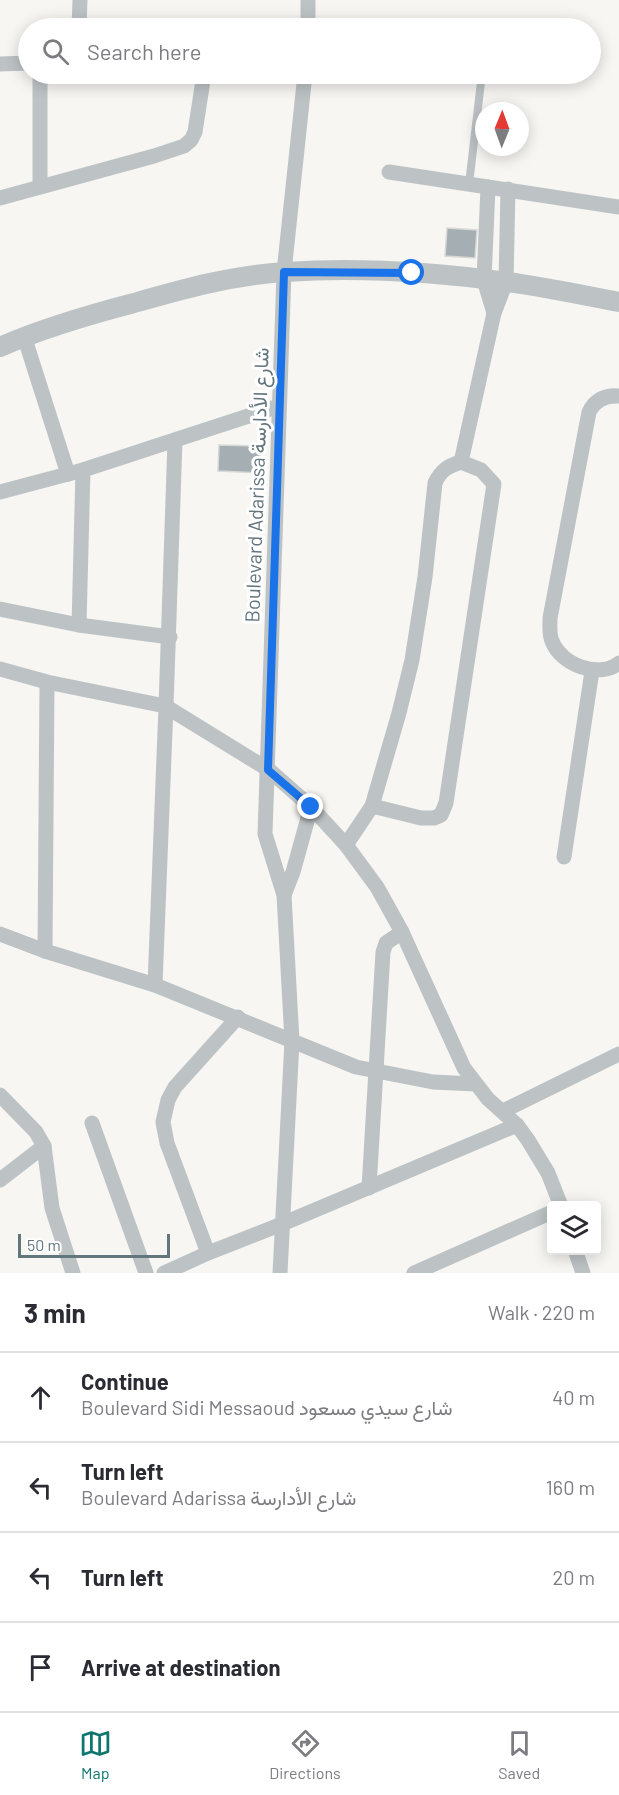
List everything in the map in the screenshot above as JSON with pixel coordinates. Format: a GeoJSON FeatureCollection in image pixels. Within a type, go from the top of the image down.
{"type":"FeatureCollection","features":[{"type":"Feature","properties":{"kind":"street"},"geometry":{"type":"LineString","coordinates":[[79,18],[80,0]]}},
{"type":"Feature","properties":{"kind":"street"},"geometry":{"type":"LineString","coordinates":[[308,15],[316,0]]}},
{"type":"Feature","properties":{"kind":"street"},"geometry":{"type":"LineString","coordinates":[[0,63],[18,63]]}},
{"type":"Feature","properties":{"kind":"street"},"geometry":{"type":"LineString","coordinates":[[40,84],[40,186]]}},
{"type":"Feature","properties":{"kind":"street"},"geometry":{"type":"LineString","coordinates":[[0,198],[184,146],[195,132],[202,84]]}},
{"type":"Feature","properties":{"kind":"street","name":"Boulevard Adarissa شارع الأدارسة"},"geometry":{"type":"LineString","coordinates":[[280,1273],[292,1041],[284,895],[265,834],[284,272],[304,84]]}},
{"type":"Feature","properties":{"kind":"street"},"geometry":{"type":"LineString","coordinates":[[389,172],[619,207]]}},
{"type":"Feature","properties":{"kind":"street"},"geometry":{"type":"LineString","coordinates":[[488,187],[484,280],[494,313]]}},
{"type":"Feature","properties":{"kind":"street"},"geometry":{"type":"LineString","coordinates":[[461,462],[494,313],[506,282],[508,189]]}},
{"type":"Feature","properties":{"kind":"street"},"geometry":{"type":"LineString","coordinates":[[0,347],[24,336],[98,312],[214,282],[284,272],[412,273],[506,282],[619,302]]}},
{"type":"Feature","properties":{"kind":"street"},"geometry":{"type":"LineString","coordinates":[[24,336],[76,472],[79,624]]}},
{"type":"Feature","properties":{"kind":"street"},"geometry":{"type":"LineString","coordinates":[[619,396],[594,402],[589,412],[550,618],[551,640],[558,653],[573,663],[592,671],[604,670],[619,663]]}},
{"type":"Feature","properties":{"kind":"street"},"geometry":{"type":"LineString","coordinates":[[0,492],[76,472],[279,406]]}},
{"type":"Feature","properties":{"kind":"street"},"geometry":{"type":"LineString","coordinates":[[155,985],[165,705],[170,637],[175,440]]}},
{"type":"Feature","properties":{"kind":"street"},"geometry":{"type":"LineString","coordinates":[[346,845],[372,806],[399,713],[412,660],[425,577],[435,483],[444,468],[461,462],[481,470],[494,484],[446,803],[443,812],[438,817],[429,819],[372,806]]}},
{"type":"Feature","properties":{"kind":"street"},"geometry":{"type":"LineString","coordinates":[[0,609],[79,624],[170,637]]}},
{"type":"Feature","properties":{"kind":"street"},"geometry":{"type":"LineString","coordinates":[[0,669],[47,682],[165,705],[268,770],[311,807],[346,845],[377,887],[402,932],[455,1051],[475,1084],[517,1125],[548,1173],[559,1201]]}},
{"type":"Feature","properties":{"kind":"street"},"geometry":{"type":"LineString","coordinates":[[564,857],[592,671]]}},
{"type":"Feature","properties":{"kind":"street"},"geometry":{"type":"LineString","coordinates":[[45,951],[47,682]]}},
{"type":"Feature","properties":{"kind":"street","name":"Boulevard Adarissa شارع الأدارسة"},"geometry":{"type":"LineString","coordinates":[[284,895],[311,807]]}},
{"type":"Feature","properties":{"kind":"street"},"geometry":{"type":"LineString","coordinates":[[369,1188],[382,952],[386,943],[402,932]]}},
{"type":"Feature","properties":{"kind":"street"},"geometry":{"type":"LineString","coordinates":[[1,936],[155,985],[356,1067],[433,1082],[475,1084]]}},
{"type":"Feature","properties":{"kind":"street"},"geometry":{"type":"LineString","coordinates":[[208,1252],[167,1143],[163,1122],[168,1100],[175,1087],[238,1017]]}},
{"type":"Feature","properties":{"kind":"street"},"geometry":{"type":"LineString","coordinates":[[503,1111],[619,1054]]}},
{"type":"Feature","properties":{"kind":"street"},"geometry":{"type":"LineString","coordinates":[[4,1105],[36,1132],[44,1146],[52,1208],[73,1273]]}},
{"type":"Feature","properties":{"kind":"street"},"geometry":{"type":"LineString","coordinates":[[92,1123],[146,1273]]}},
{"type":"Feature","properties":{"kind":"street"},"geometry":{"type":"LineString","coordinates":[[164,1273],[208,1252],[282,1224],[517,1125]]}},
{"type":"Feature","properties":{"kind":"street"},"geometry":{"type":"LineString","coordinates":[[0,1180],[44,1146]]}},
{"type":"Feature","properties":{"kind":"street"},"geometry":{"type":"LineString","coordinates":[[414,1273],[444,1267],[547,1215]]}},
{"type":"Feature","properties":{"kind":"street"},"geometry":{"type":"LineString","coordinates":[[576,1255],[583,1273]]}},
{"type":"Feature","properties":{"kind":"lane"},"geometry":{"type":"LineString","coordinates":[[469,184],[481,84]]}},
{"type":"Feature","properties":{"kind":"building"},"geometry":{"type":"Polygon","coordinates":[[[447,228],[477,230],[475,258],[445,256],[447,228]]]}},
{"type":"Feature","properties":{"kind":"building"},"geometry":{"type":"Polygon","coordinates":[[[219,445],[261,446],[261,473],[218,471],[219,445]]]}},
{"type":"Feature","properties":{"kind":"route"},"geometry":{"type":"LineString","coordinates":[[311,807],[268,770],[284,272],[412,273]]}}]}
